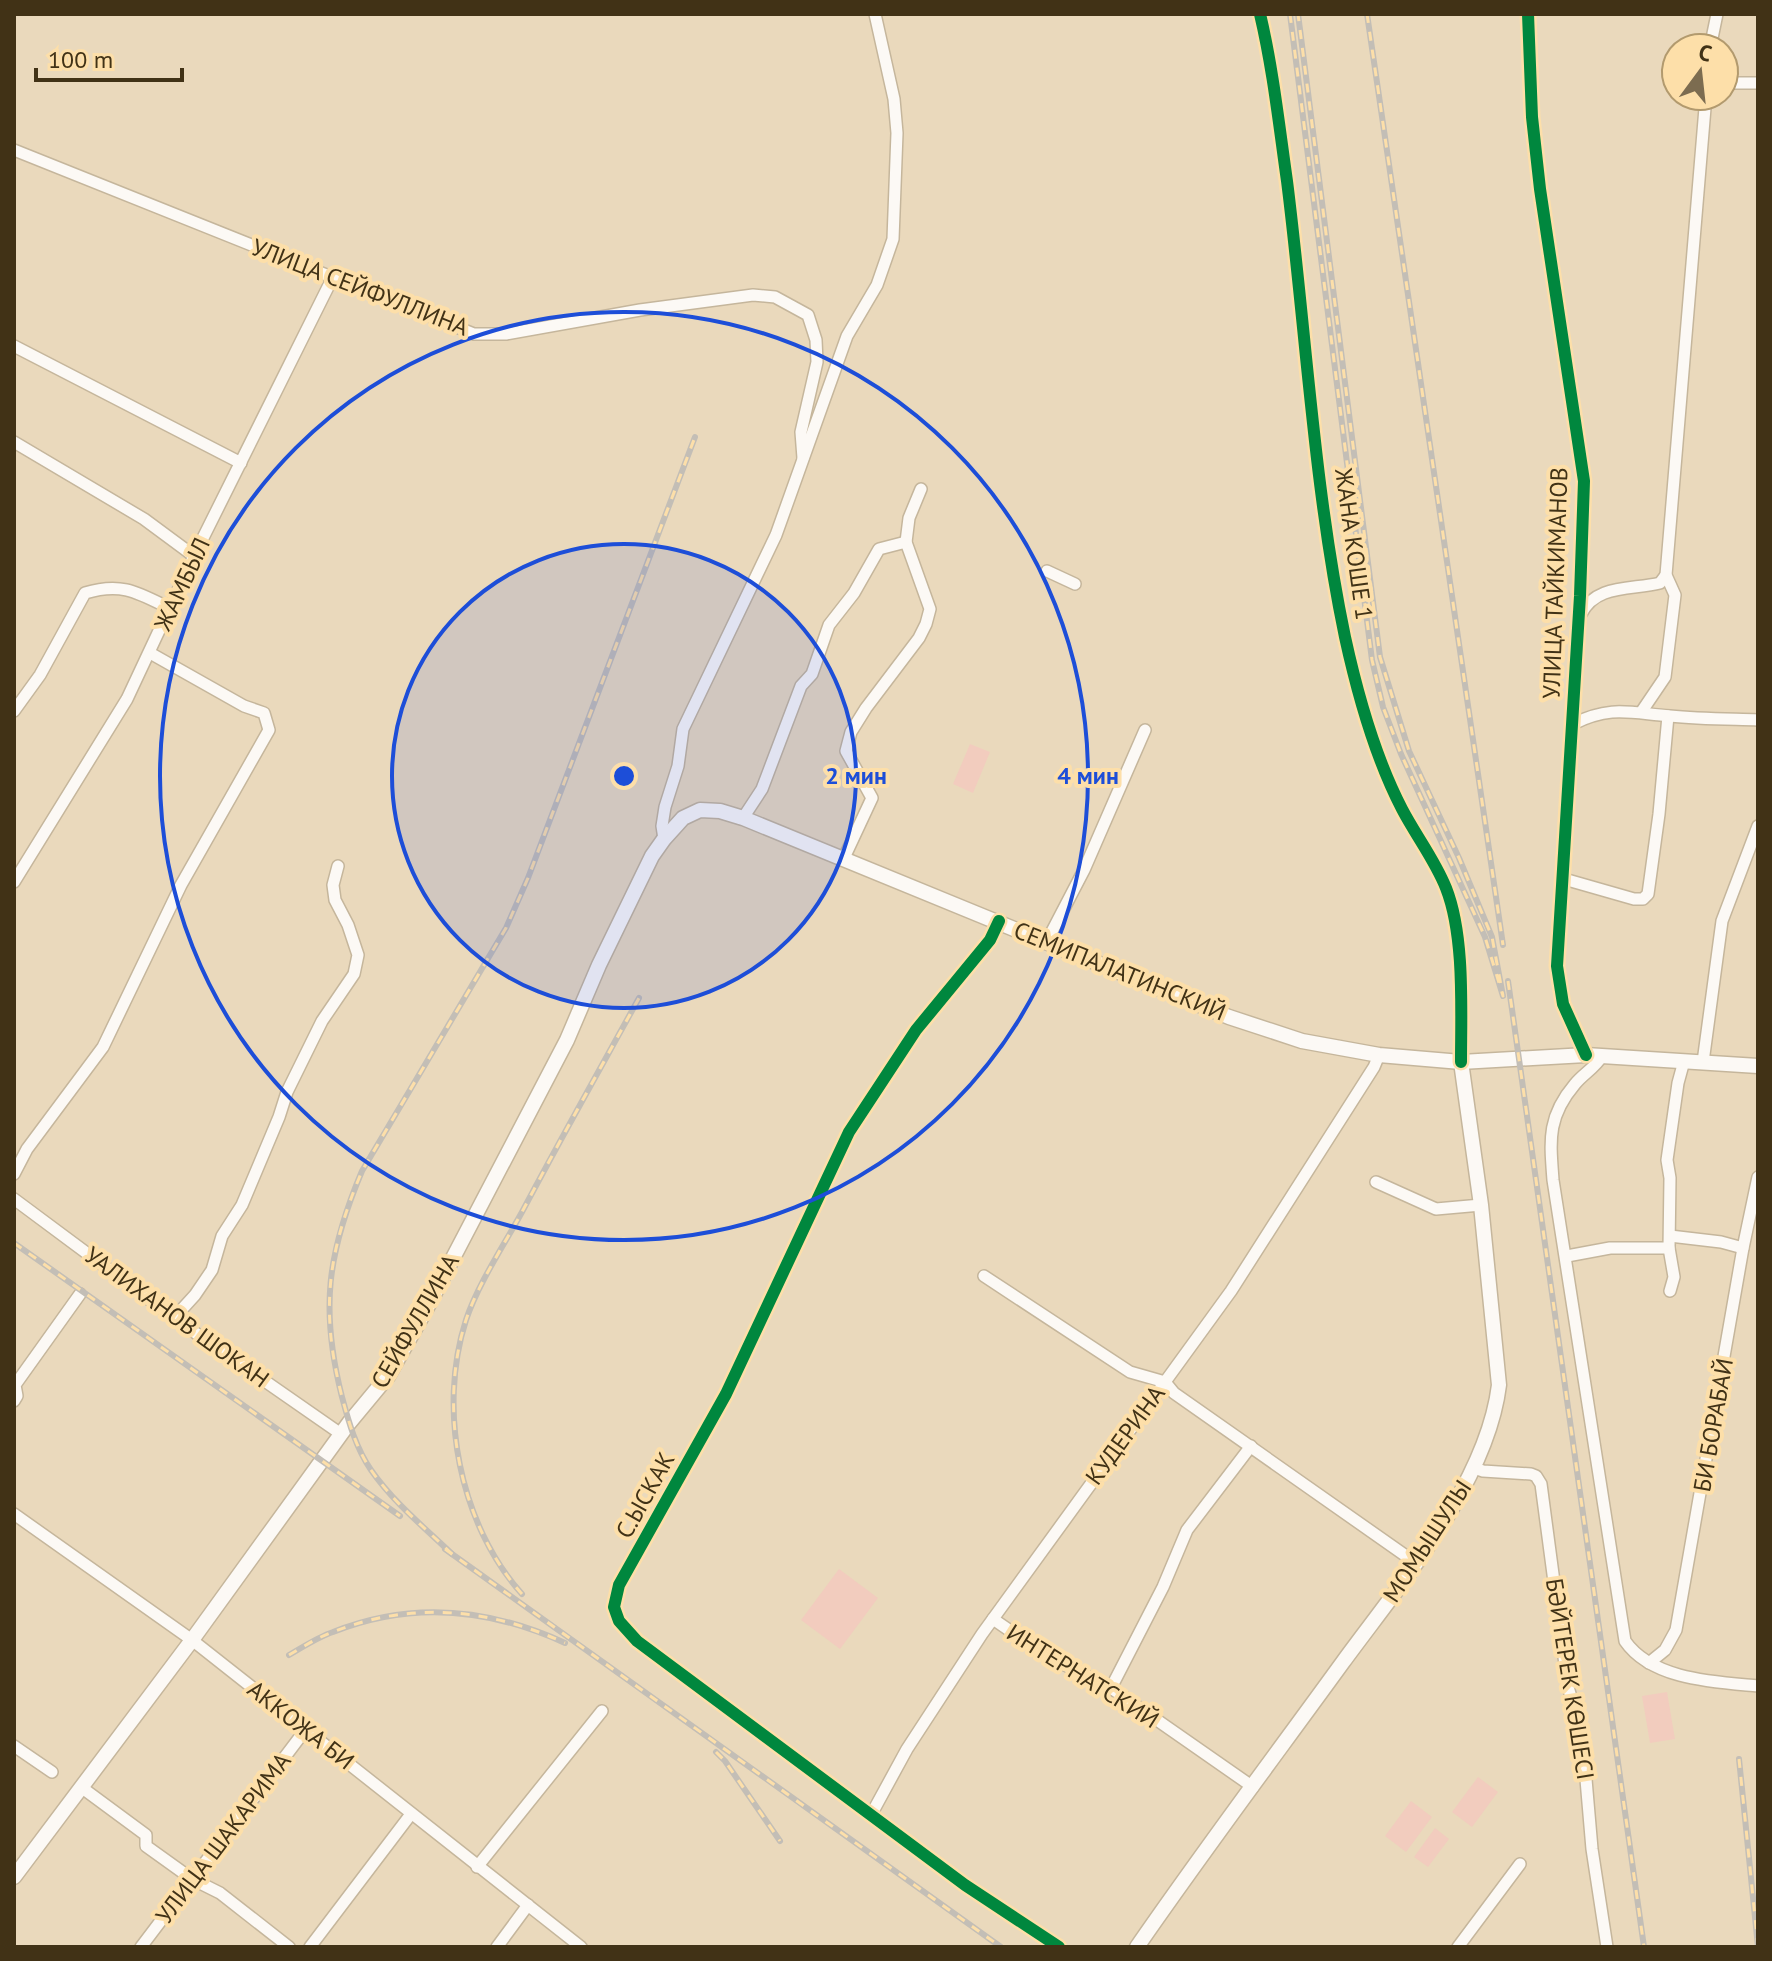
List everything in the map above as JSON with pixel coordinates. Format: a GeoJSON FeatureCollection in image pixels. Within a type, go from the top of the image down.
{"type":"FeatureCollection","features":[{"type":"Feature","properties":{"kind":"main road","name":"СЕМИПАЛАТИНСКИЙ"},"geometry":{"type":"LineString","coordinates":[[700,810],[720,811],[743,818],[1229,1017],[1302,1041],[1379,1055],[1461,1062],[1586,1055],[1758,1066]]}},
{"type":"Feature","properties":{"kind":"main road","name":"СЕЙФУЛЛИНА"},"geometry":{"type":"LineString","coordinates":[[14,1877],[192,1640],[341,1434],[388,1376],[567,1040],[599,965],[652,856],[683,818],[700,810]]}},
{"type":"Feature","properties":{"kind":"main road","name":"МОМЫШУЛЫ"},"geometry":{"type":"LineString","coordinates":[[1137,1947],[1416,1563],[1474,1468],[1497,1409],[1499,1385],[1481,1205],[1461,1062]]}},
{"type":"Feature","properties":{"kind":"street","name":"УЛИЦА СЕЙФУЛЛИНА"},"geometry":{"type":"LineString","coordinates":[[664,839],[662,826],[665,807],[678,766],[683,729],[776,535],[847,336],[877,285],[893,239],[897,133],[894,99],[875,14]]}},
{"type":"Feature","properties":{"kind":"street","name":"ЖАНА КОШЕ 1"},"geometry":{"type":"LineString","coordinates":[[1260,14],[1272,69],[1326,520],[1346,638],[1373,735],[1401,807],[1446,888],[1455,918],[1461,1062]]}},
{"type":"Feature","properties":{"kind":"street","name":"УЛИЦА ТАЙКИМАНОВ"},"geometry":{"type":"LineString","coordinates":[[1528,14],[1532,117],[1540,189],[1584,481],[1573,724],[1557,966],[1563,1004],[1586,1055]]}},
{"type":"Feature","properties":{"kind":"street"},"geometry":{"type":"LineString","coordinates":[[1642,711],[1665,677],[1675,595],[1666,575],[1705,112]]}},
{"type":"Feature","properties":{"kind":"street","name":"УЛИЦА СЕЙФУЛЛИНА"},"geometry":{"type":"LineString","coordinates":[[14,150],[474,334],[506,334],[640,310],[753,295],[775,297],[808,315],[816,340],[817,362],[801,432],[803,458]]}},
{"type":"Feature","properties":{"kind":"street","name":"ЖАМБЫЛ"},"geometry":{"type":"LineString","coordinates":[[14,882],[127,699],[194,556],[333,277]]}},
{"type":"Feature","properties":{"kind":"street"},"geometry":{"type":"LineString","coordinates":[[14,346],[241,463]]}},
{"type":"Feature","properties":{"kind":"street"},"geometry":{"type":"LineString","coordinates":[[14,442],[144,519],[194,556]]}},
{"type":"Feature","properties":{"kind":"street"},"geometry":{"type":"LineString","coordinates":[[844,858],[872,798],[846,751],[851,732],[919,638],[930,609],[906,542],[909,518],[921,489]]}},
{"type":"Feature","properties":{"kind":"street"},"geometry":{"type":"LineString","coordinates":[[743,818],[762,789],[801,686],[812,674],[829,625],[854,593],[879,549],[906,542]]}},
{"type":"Feature","properties":{"kind":"street"},"geometry":{"type":"LineString","coordinates":[[1047,571],[1075,584]]}},
{"type":"Feature","properties":{"kind":"street"},"geometry":{"type":"LineString","coordinates":[[1577,622],[1587,603],[1604,591],[1660,583],[1666,575]]}},
{"type":"Feature","properties":{"kind":"street"},"geometry":{"type":"LineString","coordinates":[[14,711],[40,675],[85,593],[108,586],[130,590],[169,608]]}},
{"type":"Feature","properties":{"kind":"street"},"geometry":{"type":"LineString","coordinates":[[14,1174],[27,1149],[103,1047],[181,885],[269,730],[264,713],[244,706],[150,653]]}},
{"type":"Feature","properties":{"kind":"street"},"geometry":{"type":"LineString","coordinates":[[1573,724],[1594,714],[1642,711],[1668,716],[1758,720]]}},
{"type":"Feature","properties":{"kind":"street"},"geometry":{"type":"LineString","coordinates":[[1564,879],[1634,899],[1643,899],[1648,894],[1668,716]]}},
{"type":"Feature","properties":{"kind":"street"},"geometry":{"type":"LineString","coordinates":[[1047,941],[1084,870],[1145,730]]}},
{"type":"Feature","properties":{"kind":"street"},"geometry":{"type":"LineString","coordinates":[[1703,1062],[1722,921],[1758,826]]}},
{"type":"Feature","properties":{"kind":"street"},"geometry":{"type":"LineString","coordinates":[[174,1318],[212,1270],[222,1236],[242,1205],[287,1092],[322,1021],[354,974],[358,955],[335,900],[333,885],[338,866]]}},
{"type":"Feature","properties":{"kind":"street","name":"С.ЫСКАК"},"geometry":{"type":"LineString","coordinates":[[999,921],[990,940],[916,1030],[849,1132],[726,1394],[615,1596],[614,1607],[627,1633],[678,1674],[965,1885],[1059,1947]]}},
{"type":"Feature","properties":{"kind":"street","name":"КУДЕРИНА"},"geometry":{"type":"LineString","coordinates":[[871,1815],[907,1749],[993,1619],[1231,1291],[1379,1055]]}},
{"type":"Feature","properties":{"kind":"street"},"geometry":{"type":"LineString","coordinates":[[1602,1056],[1596,1066],[1579,1080],[1555,1113],[1550,1139],[1553,1180],[1625,1641],[1633,1653],[1649,1663],[1707,1681],[1758,1686]]}},
{"type":"Feature","properties":{"kind":"street"},"geometry":{"type":"LineString","coordinates":[[1670,1291],[1674,1277],[1669,1242],[1670,1178],[1667,1160],[1684,1061]]}},
{"type":"Feature","properties":{"kind":"street","name":"БИ БОРАБАЙ"},"geometry":{"type":"LineString","coordinates":[[1649,1663],[1665,1650],[1676,1630],[1758,1177]]}},
{"type":"Feature","properties":{"kind":"street"},"geometry":{"type":"LineString","coordinates":[[1376,1182],[1436,1209],[1481,1205]]}},
{"type":"Feature","properties":{"kind":"street","name":"УАЛИХАНОВ ШОКАН"},"geometry":{"type":"LineString","coordinates":[[14,1199],[174,1318],[341,1434]]}},
{"type":"Feature","properties":{"kind":"street"},"geometry":{"type":"LineString","coordinates":[[1567,1256],[1669,1242],[1721,1242],[1743,1248]]}},
{"type":"Feature","properties":{"kind":"street"},"geometry":{"type":"LineString","coordinates":[[984,1276],[1130,1372],[1165,1382],[1174,1393],[1416,1563]]}},
{"type":"Feature","properties":{"kind":"street"},"geometry":{"type":"LineString","coordinates":[[14,1401],[17,1396],[15,1385],[80,1294]]}},
{"type":"Feature","properties":{"kind":"street"},"geometry":{"type":"LineString","coordinates":[[1111,1688],[1163,1587],[1187,1530],[1251,1446]]}},
{"type":"Feature","properties":{"kind":"street","name":"БӘЙТЕРЕК КӨШЕСІ"},"geometry":{"type":"LineString","coordinates":[[1474,1468],[1531,1474],[1541,1484],[1566,1673],[1582,1733],[1592,1849],[1607,1947]]}},
{"type":"Feature","properties":{"kind":"street","name":"АККОЖА БИ"},"geometry":{"type":"LineString","coordinates":[[14,1514],[192,1640],[581,1947]]}},
{"type":"Feature","properties":{"kind":"street","name":"ИНТЕРНАТСКИЙ"},"geometry":{"type":"LineString","coordinates":[[993,1619],[1045,1655],[1111,1688],[1253,1787]]}},
{"type":"Feature","properties":{"kind":"street"},"geometry":{"type":"LineString","coordinates":[[477,1867],[602,1711]]}},
{"type":"Feature","properties":{"kind":"street","name":"УЛИЦА ШАКАРИМА"},"geometry":{"type":"LineString","coordinates":[[141,1947],[306,1729]]}},
{"type":"Feature","properties":{"kind":"street"},"geometry":{"type":"LineString","coordinates":[[14,1746],[52,1772]]}},
{"type":"Feature","properties":{"kind":"street"},"geometry":{"type":"LineString","coordinates":[[81,1787],[146,1835],[146,1846],[192,1879],[220,1893],[289,1947]]}},
{"type":"Feature","properties":{"kind":"street"},"geometry":{"type":"LineString","coordinates":[[310,1947],[411,1814]]}},
{"type":"Feature","properties":{"kind":"street"},"geometry":{"type":"LineString","coordinates":[[1458,1947],[1520,1864]]}},
{"type":"Feature","properties":{"kind":"street"},"geometry":{"type":"LineString","coordinates":[[497,1947],[528,1905]]}},
{"type":"Feature","properties":{"kind":"shaded area"},"geometry":{"type":"Polygon","coordinates":[[[970,744],[990,752],[973,793],[953,784],[970,744]]]}},
{"type":"Feature","properties":{"kind":"shaded area"},"geometry":{"type":"Polygon","coordinates":[[[839,1569],[878,1598],[840,1649],[801,1620],[839,1569]]]}},
{"type":"Feature","properties":{"kind":"shaded area"},"geometry":{"type":"Polygon","coordinates":[[[1667,1692],[1675,1739],[1650,1743],[1642,1696],[1667,1692]]]}},
{"type":"Feature","properties":{"kind":"shaded area"},"geometry":{"type":"Polygon","coordinates":[[[1478,1777],[1498,1792],[1472,1827],[1452,1812],[1478,1777]]]}},
{"type":"Feature","properties":{"kind":"shaded area"},"geometry":{"type":"Polygon","coordinates":[[[1411,1801],[1432,1817],[1406,1852],[1385,1836],[1411,1801]]]}},
{"type":"Feature","properties":{"kind":"shaded area"},"geometry":{"type":"Polygon","coordinates":[[[1435,1828],[1449,1839],[1428,1867],[1414,1857],[1435,1828]]]}},
{"type":"Feature","properties":{"kind":"railway"},"geometry":{"type":"LineString","coordinates":[[1290,14],[1372,660],[1383,707],[1401,754],[1485,937],[1503,996],[1492,937],[1409,751],[1380,657],[1298,14]]}},
{"type":"Feature","properties":{"kind":"railway"},"geometry":{"type":"LineString","coordinates":[[1367,14],[1503,945]]}},
{"type":"Feature","properties":{"kind":"railway"},"geometry":{"type":"LineString","coordinates":[[452,1554],[389,1493],[371,1470],[357,1444],[342,1397],[331,1337],[329,1309],[334,1256],[362,1171],[506,928],[528,878],[695,437]]}},
{"type":"Feature","properties":{"kind":"railway"},"geometry":{"type":"LineString","coordinates":[[1508,981],[1644,1947]]}},
{"type":"Feature","properties":{"kind":"railway"},"geometry":{"type":"LineString","coordinates":[[522,1594],[483,1535],[469,1501],[455,1428],[454,1391],[458,1355],[466,1320],[484,1279],[639,998]]}},
{"type":"Feature","properties":{"kind":"railway"},"geometry":{"type":"LineString","coordinates":[[14,1243],[400,1516]]}},
{"type":"Feature","properties":{"kind":"railway"},"geometry":{"type":"LineString","coordinates":[[445,1549],[1001,1947]]}},
{"type":"Feature","properties":{"kind":"railway"},"geometry":{"type":"LineString","coordinates":[[289,1655],[322,1637],[362,1622],[421,1613],[450,1613],[508,1622],[565,1643]]}},
{"type":"Feature","properties":{"kind":"railway"},"geometry":{"type":"LineString","coordinates":[[716,1752],[780,1841]]}},
{"type":"Feature","properties":{"kind":"railway"},"geometry":{"type":"LineString","coordinates":[[1739,1759],[1758,1947]]}},
{"type":"Feature","properties":{"kind":"cycle path"},"geometry":{"type":"LineString","coordinates":[[1260,14],[1287,181],[1318,467],[1334,581],[1361,702],[1376,747],[1402,809],[1442,878],[1452,907],[1461,974],[1461,1062]]}},
{"type":"Feature","properties":{"kind":"cycle path"},"geometry":{"type":"LineString","coordinates":[[1528,14],[1532,117],[1540,189],[1584,481],[1557,966],[1563,1004],[1586,1055]]}},
{"type":"Feature","properties":{"kind":"cycle path"},"geometry":{"type":"LineString","coordinates":[[999,921],[990,940],[916,1030],[849,1132],[726,1394],[619,1585],[614,1607],[619,1621],[637,1641],[965,1885],[1059,1947]]}}]}
